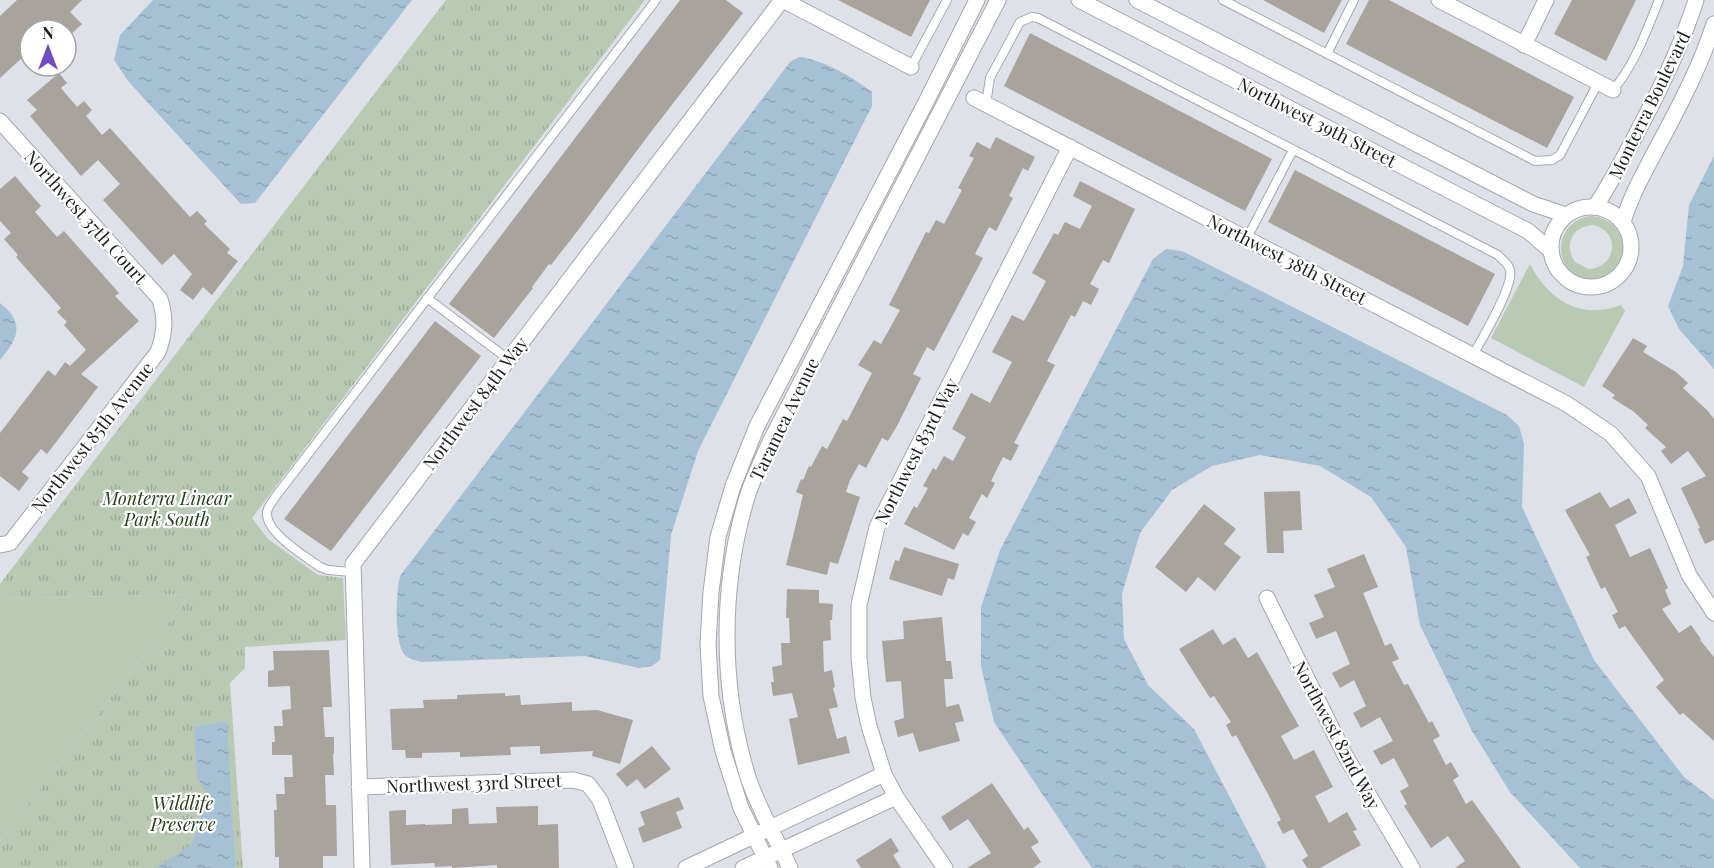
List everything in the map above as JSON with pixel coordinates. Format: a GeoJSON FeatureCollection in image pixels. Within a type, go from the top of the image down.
{"type":"FeatureCollection","features":[{"type":"Feature","properties":{"kind":"street"},"geometry":{"type":"LineString","coordinates":[[783,0],[911,67]]}},
{"type":"Feature","properties":{"kind":"street","name":"Northwest 84th Way"},"geometry":{"type":"LineString","coordinates":[[362,868],[352,572],[357,556],[783,0]]}},
{"type":"Feature","properties":{"kind":"street","name":"Taramea Avenue"},"geometry":{"type":"LineString","coordinates":[[767,863],[741,808],[723,751],[711,696],[708,644],[711,592],[718,537],[733,486],[757,426],[977,0]]}},
{"type":"Feature","properties":{"kind":"street","name":"Taramea Avenue"},"geometry":{"type":"LineString","coordinates":[[790,868],[748,777],[732,712],[727,664],[730,590],[736,545],[748,494],[771,440],[998,0]]}},
{"type":"Feature","properties":{"kind":"street","name":"Northwest 39th Street"},"geometry":{"type":"LineString","coordinates":[[1079,0],[1528,231],[1551,251]]}},
{"type":"Feature","properties":{"kind":"street","name":"Northwest 39th Street"},"geometry":{"type":"LineString","coordinates":[[1137,0],[1533,204],[1566,215]]}},
{"type":"Feature","properties":{"kind":"street"},"geometry":{"type":"LineString","coordinates":[[1439,0],[1613,90]]}},
{"type":"Feature","properties":{"kind":"street"},"geometry":{"type":"LineString","coordinates":[[1524,45],[1546,0]]}},
{"type":"Feature","properties":{"kind":"street","name":"Monterra Boulevard"},"geometry":{"type":"LineString","coordinates":[[1595,207],[1612,181],[1660,90],[1687,28],[1696,0]]}},
{"type":"Feature","properties":{"kind":"street","name":"Monterra Boulevard"},"geometry":{"type":"LineString","coordinates":[[1623,222],[1627,206],[1684,96],[1714,24]]}},
{"type":"Feature","properties":{"kind":"street","name":"Northwest 38th Street"},"geometry":{"type":"LineString","coordinates":[[980,101],[1473,355],[1567,404],[1598,423],[1611,434],[1648,476],[1689,575],[1714,613]]}},
{"type":"Feature","properties":{"kind":"street","name":"Northwest 37th Court"},"geometry":{"type":"LineString","coordinates":[[0,121],[160,299],[165,316]]}},
{"type":"Feature","properties":{"kind":"street","name":"Northwest 83rd Way"},"geometry":{"type":"LineString","coordinates":[[945,868],[896,797],[884,774],[867,717],[859,657],[859,605],[877,527],[1070,147]]}},
{"type":"Feature","properties":{"kind":"street"},"geometry":{"type":"LineString","coordinates":[[1595,207],[1615,214],[1623,222],[1632,247],[1630,261],[1623,273],[1613,282],[1600,287],[1586,288],[1573,284],[1554,264],[1551,251],[1552,238],[1557,225],[1566,215],[1575,210],[1595,207]]}},
{"type":"Feature","properties":{"kind":"street","name":"Northwest 85th Avenue"},"geometry":{"type":"LineString","coordinates":[[0,545],[10,543],[158,352],[164,335],[165,316]]}},
{"type":"Feature","properties":{"kind":"street","name":"Northwest 82nd Way"},"geometry":{"type":"LineString","coordinates":[[1267,598],[1345,755],[1412,868]]}},
{"type":"Feature","properties":{"kind":"street"},"geometry":{"type":"LineString","coordinates":[[686,868],[884,774]]}},
{"type":"Feature","properties":{"kind":"street","name":"Northwest 33rd Street"},"geometry":{"type":"LineString","coordinates":[[359,787],[573,780],[588,784],[600,800],[626,868]]}},
{"type":"Feature","properties":{"kind":"street"},"geometry":{"type":"LineString","coordinates":[[743,868],[767,863],[782,849],[896,797]]}},
{"type":"Feature","properties":{"kind":"lane"},"geometry":{"type":"LineString","coordinates":[[352,572],[320,567],[277,535],[268,522],[267,511],[276,496],[656,0]]}},
{"type":"Feature","properties":{"kind":"lane"},"geometry":{"type":"LineString","coordinates":[[911,67],[947,0]]}},
{"type":"Feature","properties":{"kind":"lane"},"geometry":{"type":"LineString","coordinates":[[1223,0],[1535,161],[1545,162],[1560,155],[1565,149],[1598,83]]}},
{"type":"Feature","properties":{"kind":"lane"},"geometry":{"type":"LineString","coordinates":[[1327,54],[1354,0]]}},
{"type":"Feature","properties":{"kind":"lane"},"geometry":{"type":"LineString","coordinates":[[1613,90],[1624,77],[1636,55],[1659,0]]}},
{"type":"Feature","properties":{"kind":"lane"},"geometry":{"type":"LineString","coordinates":[[980,101],[1020,22],[1032,17],[1038,18],[1498,255],[1510,270],[1509,287],[1473,355]]}},
{"type":"Feature","properties":{"kind":"lane"},"geometry":{"type":"LineString","coordinates":[[1247,238],[1293,150]]}},
{"type":"Feature","properties":{"kind":"lane"},"geometry":{"type":"LineString","coordinates":[[427,298],[508,359]]}},
{"type":"Feature","properties":{"kind":"green space","name":"Monterra Linear Park South"},"geometry":{"type":"Polygon","coordinates":[[[446,0],[645,0],[252,518],[268,539],[318,575],[343,578],[346,640],[245,647],[245,668],[230,683],[243,868],[0,868],[0,841],[191,594],[0,599],[0,584],[446,0]]]}},
{"type":"Feature","properties":{"kind":"green space"},"geometry":{"type":"Polygon","coordinates":[[[1590,216],[1604,219],[1614,226],[1621,236],[1622,258],[1617,268],[1607,276],[1594,279],[1581,277],[1571,271],[1564,262],[1561,251],[1562,240],[1567,229],[1576,221],[1590,216]],[[1593,225],[1586,226],[1575,233],[1570,249],[1575,262],[1589,269],[1598,267],[1610,256],[1611,241],[1602,229],[1593,225]]]}},
{"type":"Feature","properties":{"kind":"green space"},"geometry":{"type":"Polygon","coordinates":[[[1530,264],[1547,288],[1568,304],[1593,310],[1621,305],[1625,311],[1584,387],[1491,338],[1530,264]]]}},
{"type":"Feature","properties":{"kind":"green space"},"geometry":{"type":"Polygon","coordinates":[[[191,594],[0,841],[0,599],[191,594]]]}},
{"type":"Feature","properties":{"kind":"water"},"geometry":{"type":"Polygon","coordinates":[[[153,0],[412,0],[255,203],[241,204],[128,81],[114,60],[120,35],[153,0]]]}},
{"type":"Feature","properties":{"kind":"water"},"geometry":{"type":"Polygon","coordinates":[[[799,57],[828,65],[856,81],[872,92],[872,106],[698,451],[671,535],[660,660],[652,666],[639,668],[585,656],[421,662],[407,657],[401,648],[397,628],[400,576],[790,62],[799,57]]]}},
{"type":"Feature","properties":{"kind":"water"},"geometry":{"type":"Polygon","coordinates":[[[1714,156],[1714,369],[1679,329],[1668,306],[1683,266],[1689,205],[1714,156]]]}},
{"type":"Feature","properties":{"kind":"water"},"geometry":{"type":"Polygon","coordinates":[[[1166,249],[1182,251],[1507,415],[1519,426],[1524,444],[1522,507],[1594,660],[1684,777],[1714,800],[1714,868],[1580,868],[1510,792],[1472,731],[1420,625],[1406,547],[1371,497],[1320,466],[1260,455],[1212,466],[1172,490],[1140,533],[1122,594],[1124,639],[1148,685],[1194,729],[1267,868],[1092,868],[994,722],[981,666],[981,607],[1000,550],[1153,259],[1166,249]]]}},
{"type":"Feature","properties":{"kind":"water"},"geometry":{"type":"Polygon","coordinates":[[[0,303],[9,311],[16,323],[16,335],[0,360],[0,303]]]}},
{"type":"Feature","properties":{"kind":"water"},"geometry":{"type":"Polygon","coordinates":[[[227,721],[235,868],[157,868],[192,844],[208,795],[197,778],[194,727],[227,721]]]}},
{"type":"Feature","properties":{"kind":"building"},"geometry":{"type":"Polygon","coordinates":[[[17,0],[82,0],[70,12],[76,18],[18,18],[18,62],[0,78],[0,16],[17,0]]]}},
{"type":"Feature","properties":{"kind":"building"},"geometry":{"type":"Polygon","coordinates":[[[680,0],[726,0],[743,13],[494,338],[449,304],[680,0]]]}},
{"type":"Feature","properties":{"kind":"building"},"geometry":{"type":"Polygon","coordinates":[[[838,0],[930,0],[911,37],[838,0]]]}},
{"type":"Feature","properties":{"kind":"building"},"geometry":{"type":"Polygon","coordinates":[[[1263,0],[1342,0],[1324,33],[1263,0]]]}},
{"type":"Feature","properties":{"kind":"building"},"geometry":{"type":"Polygon","coordinates":[[[1369,0],[1389,0],[1574,97],[1547,148],[1346,44],[1369,0]]]}},
{"type":"Feature","properties":{"kind":"building"},"geometry":{"type":"Polygon","coordinates":[[[1572,0],[1636,0],[1606,61],[1554,34],[1572,0]]]}},
{"type":"Feature","properties":{"kind":"building"},"geometry":{"type":"Polygon","coordinates":[[[1030,33],[1272,159],[1245,211],[1004,86],[1030,33]]]}},
{"type":"Feature","properties":{"kind":"building"},"geometry":{"type":"Polygon","coordinates":[[[53,78],[63,78],[67,83],[61,88],[77,107],[84,101],[92,110],[86,116],[102,135],[110,128],[190,217],[197,211],[207,221],[204,224],[230,249],[227,253],[238,261],[212,295],[203,287],[193,300],[180,290],[192,274],[174,254],[162,265],[103,200],[120,184],[98,160],[81,176],[30,116],[37,110],[27,100],[53,78]]]}},
{"type":"Feature","properties":{"kind":"building"},"geometry":{"type":"Polygon","coordinates":[[[996,137],[1035,157],[1028,171],[1023,168],[1009,196],[1013,198],[996,231],[989,227],[975,254],[983,258],[934,351],[927,347],[913,374],[921,378],[898,424],[888,441],[882,438],[866,468],[859,464],[850,480],[846,492],[860,497],[838,564],[830,562],[827,575],[786,565],[803,495],[796,492],[801,479],[803,480],[822,446],[827,449],[843,419],[847,421],[872,373],[858,365],[874,340],[881,344],[900,310],[889,305],[926,232],[929,233],[936,220],[944,224],[962,190],[958,188],[974,158],[969,156],[977,142],[990,149],[996,137]]]}},
{"type":"Feature","properties":{"kind":"building"},"geometry":{"type":"Polygon","coordinates":[[[1295,170],[1495,274],[1468,326],[1268,222],[1295,170]]]}},
{"type":"Feature","properties":{"kind":"building"},"geometry":{"type":"Polygon","coordinates":[[[15,176],[41,206],[35,212],[57,237],[64,231],[119,293],[115,296],[139,321],[81,374],[98,387],[47,454],[41,449],[22,472],[29,478],[19,491],[0,476],[0,433],[48,370],[55,376],[65,362],[70,366],[86,350],[64,325],[67,322],[57,312],[61,308],[16,257],[18,255],[4,239],[11,233],[0,221],[0,189],[15,176]]]}},
{"type":"Feature","properties":{"kind":"building"},"geometry":{"type":"Polygon","coordinates":[[[1080,181],[1135,209],[1109,263],[1103,260],[1090,284],[1099,289],[1091,305],[1083,301],[1075,317],[1071,315],[1047,361],[1055,365],[1014,443],[1019,445],[1011,461],[1003,457],[991,481],[995,483],[987,498],[982,494],[969,518],[976,522],[968,536],[963,533],[954,550],[904,524],[914,506],[917,508],[928,488],[923,486],[933,468],[936,470],[944,456],[953,461],[966,437],[952,429],[971,393],[990,403],[1012,362],[992,352],[1012,315],[1024,321],[1046,281],[1032,273],[1054,233],[1058,235],[1065,222],[1080,229],[1092,206],[1073,196],[1080,181]]]}},
{"type":"Feature","properties":{"kind":"building"},"geometry":{"type":"Polygon","coordinates":[[[435,321],[481,356],[331,551],[284,519],[435,321]]]}},
{"type":"Feature","properties":{"kind":"building"},"geometry":{"type":"Polygon","coordinates":[[[1633,338],[1647,346],[1643,352],[1676,372],[1688,383],[1683,388],[1714,419],[1714,540],[1705,544],[1681,488],[1706,476],[1688,451],[1671,464],[1661,451],[1666,447],[1645,428],[1648,425],[1633,411],[1612,398],[1615,395],[1602,386],[1633,338]]]}},
{"type":"Feature","properties":{"kind":"building"},"geometry":{"type":"Polygon","coordinates":[[[1300,491],[1302,530],[1283,531],[1284,553],[1267,553],[1264,492],[1300,491]]]}},
{"type":"Feature","properties":{"kind":"building"},"geometry":{"type":"Polygon","coordinates":[[[1600,492],[1610,508],[1629,498],[1637,513],[1615,525],[1630,557],[1650,548],[1668,588],[1665,590],[1671,604],[1662,609],[1679,633],[1691,625],[1714,657],[1714,741],[1683,713],[1680,715],[1656,687],[1664,680],[1625,626],[1619,629],[1612,615],[1618,612],[1605,587],[1601,589],[1586,557],[1590,555],[1565,510],[1600,492]]]}},
{"type":"Feature","properties":{"kind":"building"},"geometry":{"type":"Polygon","coordinates":[[[1204,504],[1236,529],[1224,544],[1241,557],[1215,591],[1198,577],[1186,592],[1155,567],[1204,504]]]}},
{"type":"Feature","properties":{"kind":"building"},"geometry":{"type":"Polygon","coordinates":[[[904,547],[959,564],[954,580],[948,578],[942,596],[889,579],[895,560],[899,561],[904,547]]]}},
{"type":"Feature","properties":{"kind":"building"},"geometry":{"type":"Polygon","coordinates":[[[1364,554],[1378,587],[1363,593],[1385,646],[1391,643],[1399,659],[1392,662],[1404,685],[1408,684],[1429,723],[1432,721],[1440,736],[1433,740],[1446,765],[1451,762],[1459,776],[1453,780],[1466,804],[1472,800],[1521,868],[1455,868],[1465,861],[1448,836],[1431,848],[1404,806],[1407,804],[1400,791],[1409,786],[1394,758],[1381,765],[1373,751],[1393,741],[1380,717],[1361,728],[1353,713],[1366,706],[1354,680],[1340,688],[1332,673],[1350,664],[1336,631],[1316,639],[1309,623],[1324,617],[1314,595],[1335,587],[1327,569],[1364,554]]]}},
{"type":"Feature","properties":{"kind":"building"},"geometry":{"type":"Polygon","coordinates":[[[787,589],[819,590],[819,603],[833,604],[832,620],[830,620],[831,640],[823,641],[824,672],[832,670],[835,687],[833,688],[838,707],[829,709],[837,739],[846,736],[850,753],[798,765],[789,719],[798,717],[792,693],[773,696],[771,682],[774,682],[772,667],[782,665],[781,643],[790,643],[789,618],[786,618],[787,589]]]}},
{"type":"Feature","properties":{"kind":"building"},"geometry":{"type":"Polygon","coordinates":[[[942,617],[946,661],[951,661],[953,679],[944,679],[946,707],[959,704],[964,721],[955,723],[960,741],[919,752],[913,733],[898,737],[894,721],[904,718],[901,681],[886,682],[882,641],[904,639],[903,621],[942,617]]]}},
{"type":"Feature","properties":{"kind":"building"},"geometry":{"type":"Polygon","coordinates":[[[1213,629],[1223,645],[1235,637],[1248,658],[1257,652],[1299,726],[1281,736],[1294,760],[1314,750],[1333,787],[1315,796],[1329,823],[1347,812],[1357,830],[1353,831],[1361,845],[1320,868],[1307,868],[1302,860],[1308,856],[1293,829],[1283,834],[1277,822],[1281,820],[1268,794],[1236,735],[1232,737],[1226,725],[1231,722],[1214,696],[1210,698],[1179,649],[1213,629]]]}},
{"type":"Feature","properties":{"kind":"building"},"geometry":{"type":"Polygon","coordinates":[[[329,650],[332,707],[323,707],[325,737],[334,737],[334,775],[325,775],[326,805],[336,805],[337,856],[323,856],[323,868],[279,868],[279,857],[275,857],[274,810],[277,810],[276,794],[285,794],[284,777],[293,777],[292,755],[272,755],[272,742],[275,742],[274,726],[283,726],[282,710],[291,709],[290,686],[268,687],[268,671],[274,670],[273,651],[329,650]]]}},
{"type":"Feature","properties":{"kind":"building"},"geometry":{"type":"Polygon","coordinates":[[[505,693],[505,696],[520,695],[521,705],[572,702],[572,711],[597,710],[633,720],[620,764],[592,756],[593,751],[540,754],[540,746],[510,747],[511,755],[460,757],[460,752],[422,753],[422,758],[406,758],[405,750],[392,750],[390,709],[424,708],[423,700],[457,699],[457,695],[505,693]]]}},
{"type":"Feature","properties":{"kind":"building"},"geometry":{"type":"Polygon","coordinates":[[[652,746],[671,769],[645,789],[637,779],[627,787],[616,774],[652,746]]]}},
{"type":"Feature","properties":{"kind":"building"},"geometry":{"type":"Polygon","coordinates":[[[992,783],[1024,830],[1028,827],[1039,842],[1031,847],[1041,862],[1033,868],[967,868],[991,853],[968,819],[950,831],[941,817],[992,783]]]}},
{"type":"Feature","properties":{"kind":"building"},"geometry":{"type":"Polygon","coordinates":[[[679,797],[684,809],[676,812],[682,828],[643,843],[638,828],[645,825],[640,812],[679,797]]]}},
{"type":"Feature","properties":{"kind":"building"},"geometry":{"type":"Polygon","coordinates":[[[538,806],[538,825],[558,824],[559,868],[497,868],[497,865],[452,868],[452,866],[435,867],[434,863],[391,865],[389,811],[406,810],[406,825],[452,824],[452,809],[468,808],[469,824],[497,823],[496,807],[538,806]]]}},
{"type":"Feature","properties":{"kind":"building"},"geometry":{"type":"Polygon","coordinates":[[[891,838],[899,851],[893,855],[901,868],[861,868],[856,860],[891,838]]]}},
{"type":"Feature","properties":{"kind":"park label","name":"Wildlife Preserve"},"geometry":{"type":"Point","coordinates":[183,813]}}]}
